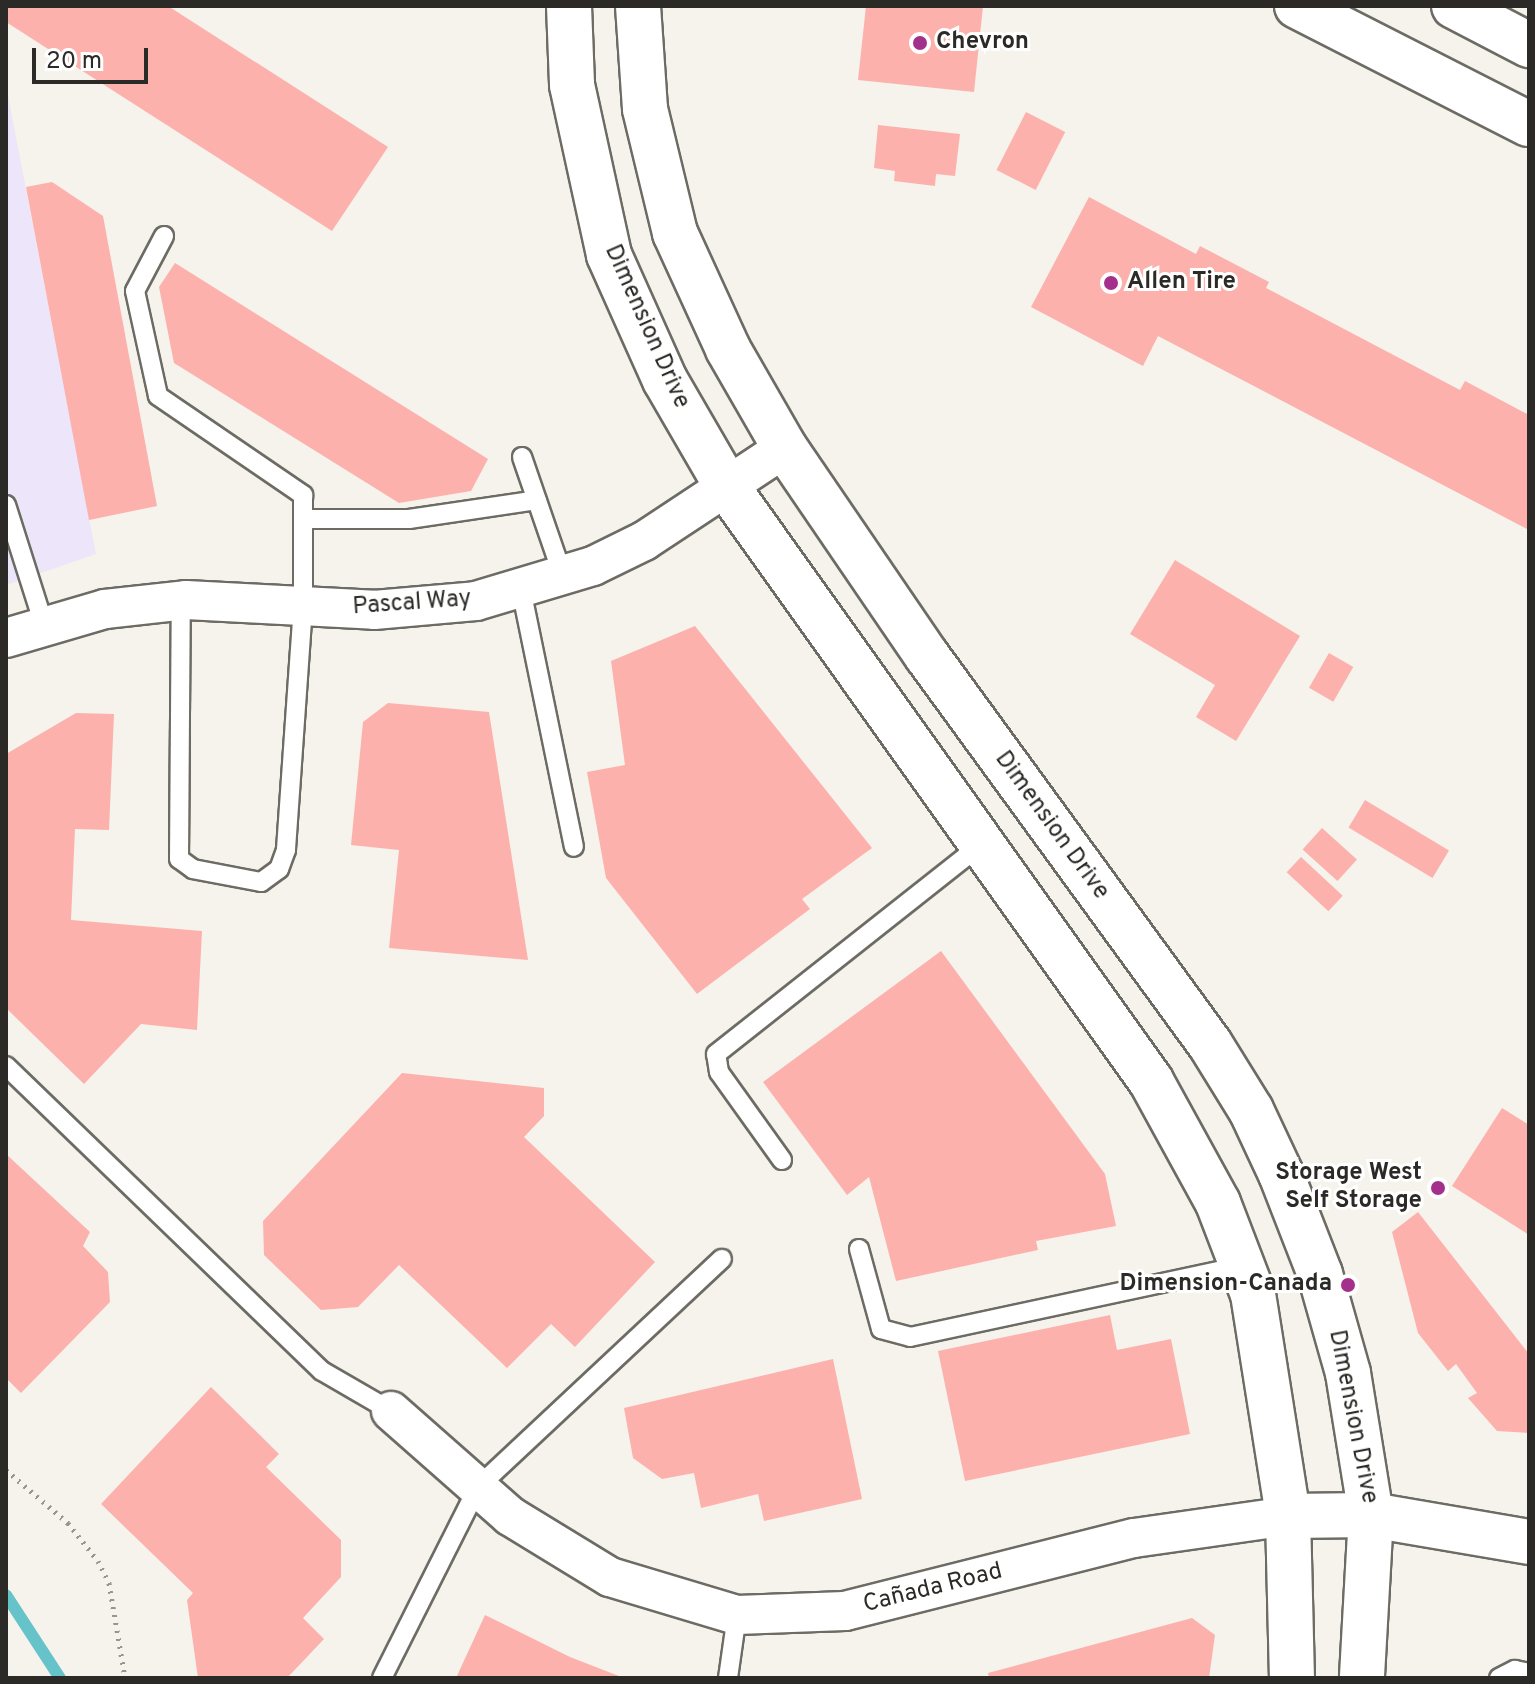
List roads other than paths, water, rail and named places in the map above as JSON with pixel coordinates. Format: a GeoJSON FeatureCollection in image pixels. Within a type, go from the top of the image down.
{"type":"FeatureCollection","features":[{"type":"Feature","properties":{"kind":"main road","name":"Dimension Drive"},"geometry":{"type":"LineString","coordinates":[[569,6],[572,85],[609,255],[665,380],[727,487],[1151,1081],[1218,1203],[1253,1294],[1288,1516],[1292,1678]]}},
{"type":"Feature","properties":{"kind":"main road","name":"Dimension Drive"},"geometry":{"type":"LineString","coordinates":[[638,6],[645,109],[675,233],[728,349],[785,448],[927,656],[1210,1044],[1251,1110],[1320,1274],[1348,1373],[1371,1515],[1362,1678]]}},
{"type":"Feature","properties":{"kind":"main road"},"geometry":{"type":"LineString","coordinates":[[1297,6],[1529,124]]}},
{"type":"Feature","properties":{"kind":"main road"},"geometry":{"type":"LineString","coordinates":[[1454,6],[1529,45]]}},
{"type":"Feature","properties":{"kind":"main road","name":"Cañada Road"},"geometry":{"type":"LineString","coordinates":[[1288,1516],[1371,1515],[1529,1542]]}},
{"type":"Feature","properties":{"kind":"street","name":"Pascal Way"},"geometry":{"type":"LineString","coordinates":[[6,638],[105,609],[181,600],[374,610],[476,601],[563,576],[644,541],[785,448]]}},
{"type":"Feature","properties":{"kind":"street","name":"Cañada Road"},"geometry":{"type":"LineString","coordinates":[[391,1411],[510,1516],[610,1577],[737,1615],[845,1611],[1134,1538],[1288,1516]]}},
{"type":"Feature","properties":{"kind":"lane"},"geometry":{"type":"LineString","coordinates":[[164,236],[135,291],[158,396],[303,495],[303,606],[286,850],[279,869],[261,882],[193,869],[179,859],[181,600]]}},
{"type":"Feature","properties":{"kind":"lane"},"geometry":{"type":"LineString","coordinates":[[522,457],[563,576]]}},
{"type":"Feature","properties":{"kind":"lane"},"geometry":{"type":"LineString","coordinates":[[303,519],[409,519],[537,500]]}},
{"type":"Feature","properties":{"kind":"lane"},"geometry":{"type":"LineString","coordinates":[[6,505],[44,625]]}},
{"type":"Feature","properties":{"kind":"lane"},"geometry":{"type":"LineString","coordinates":[[521,589],[574,847]]}},
{"type":"Feature","properties":{"kind":"lane"},"geometry":{"type":"LineString","coordinates":[[782,1160],[719,1072],[716,1054],[981,845]]}},
{"type":"Feature","properties":{"kind":"lane"},"geometry":{"type":"LineString","coordinates":[[6,1066],[322,1371],[391,1411]]}},
{"type":"Feature","properties":{"kind":"lane"},"geometry":{"type":"LineString","coordinates":[[859,1249],[881,1329],[910,1337],[1242,1266]]}},
{"type":"Feature","properties":{"kind":"lane"},"geometry":{"type":"LineString","coordinates":[[382,1678],[478,1487],[722,1259]]}},
{"type":"Feature","properties":{"kind":"lane"},"geometry":{"type":"LineString","coordinates":[[728,1678],[737,1615]]}},
{"type":"Feature","properties":{"kind":"lane"},"geometry":{"type":"LineString","coordinates":[[1499,1678],[1515,1670],[1529,1673]]}},
{"type":"Feature","properties":{"kind":"waterway"},"geometry":{"type":"LineString","coordinates":[[6,1595],[60,1678]]}},
{"type":"Feature","properties":{"kind":"place","name":"Chevron"},"geometry":{"type":"Point","coordinates":[920,43]}},
{"type":"Feature","properties":{"kind":"place","name":"Allen Tire"},"geometry":{"type":"Point","coordinates":[1111,283]}},
{"type":"Feature","properties":{"kind":"place","name":"Storage West Self Storage"},"geometry":{"type":"Point","coordinates":[1438,1188]}},
{"type":"Feature","properties":{"kind":"place","name":"Dimension-Canada"},"geometry":{"type":"Point","coordinates":[1348,1285]}}]}
